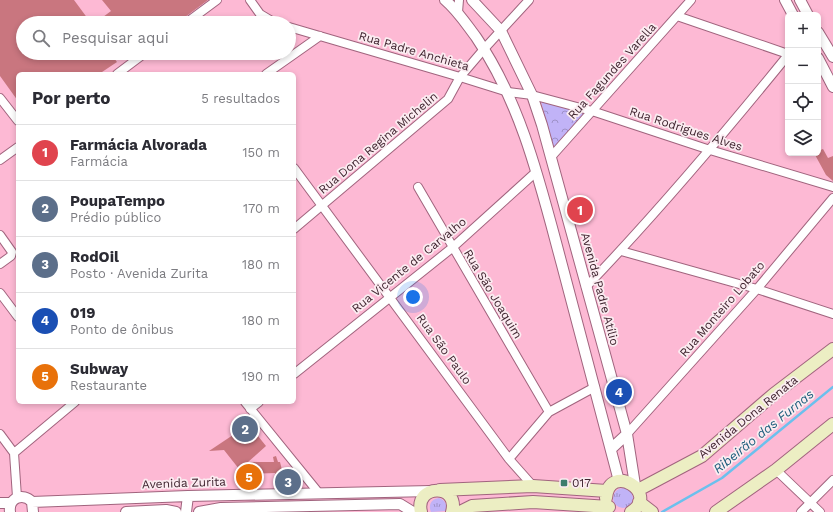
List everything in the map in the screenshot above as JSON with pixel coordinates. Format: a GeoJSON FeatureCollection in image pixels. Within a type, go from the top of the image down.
{"type":"FeatureCollection","features":[{"type":"Feature","properties":{"kind":"main road","name":"Avenida Dona Renata"},"geometry":{"type":"LineString","coordinates":[[636,488],[702,456],[774,394],[833,349]]}},
{"type":"Feature","properties":{"kind":"main road"},"geometry":{"type":"LineString","coordinates":[[716,512],[776,470],[833,424]]}},
{"type":"Feature","properties":{"kind":"main road"},"geometry":{"type":"LineString","coordinates":[[612,510],[606,502],[607,491],[614,483],[619,481],[630,482],[639,494],[639,502],[637,507],[631,512]]}},
{"type":"Feature","properties":{"kind":"main road"},"geometry":{"type":"LineString","coordinates":[[421,512],[421,503],[423,498],[436,491],[532,486],[607,491]]}},
{"type":"Feature","properties":{"kind":"main road"},"geometry":{"type":"LineString","coordinates":[[436,491],[449,496],[453,505],[452,512]]}},
{"type":"Feature","properties":{"kind":"main road"},"geometry":{"type":"LineString","coordinates":[[639,502],[652,512]]}},
{"type":"Feature","properties":{"kind":"main road"},"geometry":{"type":"LineString","coordinates":[[460,512],[472,506],[612,510]]}},
{"type":"Feature","properties":{"kind":"street"},"geometry":{"type":"LineString","coordinates":[[195,16],[217,0]]}},
{"type":"Feature","properties":{"kind":"street"},"geometry":{"type":"LineString","coordinates":[[250,0],[260,14],[263,16]]}},
{"type":"Feature","properties":{"kind":"street"},"geometry":{"type":"LineString","coordinates":[[445,0],[458,12],[484,49],[508,92],[536,172],[595,387],[619,481]]}},
{"type":"Feature","properties":{"kind":"street"},"geometry":{"type":"LineString","coordinates":[[458,12],[459,0]]}},
{"type":"Feature","properties":{"kind":"street","name":"Avenida Padre Atílio"},"geometry":{"type":"LineString","coordinates":[[472,0],[501,31],[532,95],[551,157],[627,434],[636,488]]}},
{"type":"Feature","properties":{"kind":"street","name":"Rua Dona Regina Michelin"},"geometry":{"type":"LineString","coordinates":[[296,227],[448,100],[460,77],[529,0]]}},
{"type":"Feature","properties":{"kind":"street","name":"Rua Fagundes Varella"},"geometry":{"type":"LineString","coordinates":[[551,157],[691,0]]}},
{"type":"Feature","properties":{"kind":"street"},"geometry":{"type":"LineString","coordinates":[[785,0],[791,12]]}},
{"type":"Feature","properties":{"kind":"street"},"geometry":{"type":"LineString","coordinates":[[800,0],[806,12]]}},
{"type":"Feature","properties":{"kind":"street"},"geometry":{"type":"LineString","coordinates":[[678,16],[785,54]]}},
{"type":"Feature","properties":{"kind":"street","name":"Rua Padre Anchieta"},"geometry":{"type":"LineString","coordinates":[[296,29],[508,92],[532,95]]}},
{"type":"Feature","properties":{"kind":"street"},"geometry":{"type":"LineString","coordinates":[[296,53],[320,36]]}},
{"type":"Feature","properties":{"kind":"street"},"geometry":{"type":"LineString","coordinates":[[821,37],[833,57]]}},
{"type":"Feature","properties":{"kind":"street"},"geometry":{"type":"LineString","coordinates":[[586,287],[621,251],[710,150],[785,59]]}},
{"type":"Feature","properties":{"kind":"street"},"geometry":{"type":"LineString","coordinates":[[120,72],[136,60]]}},
{"type":"Feature","properties":{"kind":"street"},"geometry":{"type":"LineString","coordinates":[[269,72],[286,60]]}},
{"type":"Feature","properties":{"kind":"street"},"geometry":{"type":"LineString","coordinates":[[821,64],[833,87]]}},
{"type":"Feature","properties":{"kind":"street","name":"Rua Rodrigues Alves"},"geometry":{"type":"LineString","coordinates":[[532,95],[592,111],[710,150],[833,187]]}},
{"type":"Feature","properties":{"kind":"street"},"geometry":{"type":"LineString","coordinates":[[0,98],[16,118]]}},
{"type":"Feature","properties":{"kind":"street"},"geometry":{"type":"LineString","coordinates":[[0,160],[16,148]]}},
{"type":"Feature","properties":{"kind":"street","name":"Rua São Paulo"},"geometry":{"type":"LineString","coordinates":[[296,171],[509,459],[532,486]]}},
{"type":"Feature","properties":{"kind":"street","name":"Rua Vicente de Carvalho"},"geometry":{"type":"LineString","coordinates":[[296,372],[452,248],[536,172]]}},
{"type":"Feature","properties":{"kind":"street","name":"Rua São Joaquim"},"geometry":{"type":"LineString","coordinates":[[418,187],[452,248],[549,412]]}},
{"type":"Feature","properties":{"kind":"street","name":"Rua Monteiro Lobato"},"geometry":{"type":"LineString","coordinates":[[627,434],[757,289],[833,198]]}},
{"type":"Feature","properties":{"kind":"street"},"geometry":{"type":"LineString","coordinates":[[0,235],[12,252],[11,256],[0,264]]}},
{"type":"Feature","properties":{"kind":"street"},"geometry":{"type":"LineString","coordinates":[[621,251],[757,289],[833,314]]}},
{"type":"Feature","properties":{"kind":"street"},"geometry":{"type":"LineString","coordinates":[[0,293],[16,314]]}},
{"type":"Feature","properties":{"kind":"street"},"geometry":{"type":"LineString","coordinates":[[509,459],[549,412],[595,387]]}},
{"type":"Feature","properties":{"kind":"street"},"geometry":{"type":"LineString","coordinates":[[14,453],[73,404]]}},
{"type":"Feature","properties":{"kind":"street"},"geometry":{"type":"LineString","coordinates":[[248,405],[318,492]]}},
{"type":"Feature","properties":{"kind":"street"},"geometry":{"type":"LineString","coordinates":[[0,434],[14,453],[13,504]]}},
{"type":"Feature","properties":{"kind":"street"},"geometry":{"type":"LineString","coordinates":[[611,449],[627,434]]}},
{"type":"Feature","properties":{"kind":"street"},"geometry":{"type":"LineString","coordinates":[[776,470],[820,512]]}},
{"type":"Feature","properties":{"kind":"street"},"geometry":{"type":"LineString","coordinates":[[801,512],[833,480]]}},
{"type":"Feature","properties":{"kind":"street","name":"Avenida Zurita"},"geometry":{"type":"LineString","coordinates":[[33,507],[188,496],[318,492],[436,491]]}},
{"type":"Feature","properties":{"kind":"street"},"geometry":{"type":"LineString","coordinates":[[13,504],[20,496],[27,498],[33,507]]}},
{"type":"Feature","properties":{"kind":"street"},"geometry":{"type":"LineString","coordinates":[[186,512],[188,496]]}},
{"type":"Feature","properties":{"kind":"street"},"geometry":{"type":"LineString","coordinates":[[0,503],[13,504]]}},
{"type":"Feature","properties":{"kind":"street"},"geometry":{"type":"LineString","coordinates":[[199,512],[221,508],[400,504],[413,512]]}},
{"type":"Feature","properties":{"kind":"street"},"geometry":{"type":"LineString","coordinates":[[126,512],[166,510],[176,512]]}},
{"type":"Feature","properties":{"kind":"green space"},"geometry":{"type":"Polygon","coordinates":[[[541,101],[586,113],[553,149],[541,101]]]}},
{"type":"Feature","properties":{"kind":"green space"},"geometry":{"type":"Polygon","coordinates":[[[619,488],[627,488],[633,494],[633,502],[627,508],[619,508],[613,502],[613,494],[619,488]]]}},
{"type":"Feature","properties":{"kind":"green space"},"geometry":{"type":"Polygon","coordinates":[[[439,498],[446,503],[446,511],[431,512],[431,503],[439,498]]]}},
{"type":"Feature","properties":{"kind":"building"},"geometry":{"type":"Polygon","coordinates":[[[0,0],[74,0],[86,16],[16,16],[16,60],[115,60],[117,62],[102,72],[16,72],[16,98],[0,76],[0,0]]]}},
{"type":"Feature","properties":{"kind":"building"},"geometry":{"type":"Polygon","coordinates":[[[102,0],[208,0],[186,16],[104,16],[111,11],[102,0]]]}},
{"type":"Feature","properties":{"kind":"building"},"geometry":{"type":"Polygon","coordinates":[[[823,149],[828,158],[833,156],[833,181],[826,175],[816,156],[821,156],[821,150],[823,149]]]}},
{"type":"Feature","properties":{"kind":"building"},"geometry":{"type":"Polygon","coordinates":[[[583,201],[589,214],[575,218],[571,205],[583,201]]]}},
{"type":"Feature","properties":{"kind":"building"},"geometry":{"type":"Polygon","coordinates":[[[246,421],[266,446],[239,469],[224,450],[209,451],[233,435],[246,421]]]}},
{"type":"Feature","properties":{"kind":"building"},"geometry":{"type":"Polygon","coordinates":[[[276,456],[278,462],[280,462],[284,478],[299,477],[299,486],[278,487],[275,473],[249,474],[248,462],[274,462],[273,457],[276,456]]]}},
{"type":"Feature","properties":{"kind":"waterway","name":"Ribeirão das Furnas"},"geometry":{"type":"LineString","coordinates":[[662,512],[722,478],[833,387]]}},
{"type":"Feature","properties":{"kind":"place","name":"Farmácia Alvorada"},"geometry":{"type":"Point","coordinates":[580,210]}},
{"type":"Feature","properties":{"kind":"place","name":"019"},"geometry":{"type":"Point","coordinates":[619,392]}},
{"type":"Feature","properties":{"kind":"place","name":"PoupaTempo"},"geometry":{"type":"Point","coordinates":[245,429]}},
{"type":"Feature","properties":{"kind":"place","name":"Subway"},"geometry":{"type":"Point","coordinates":[249,477]}},
{"type":"Feature","properties":{"kind":"place","name":"RodOil"},"geometry":{"type":"Point","coordinates":[288,482]}},
{"type":"Feature","properties":{"kind":"place","name":"017"},"geometry":{"type":"Point","coordinates":[564,483]}}]}
